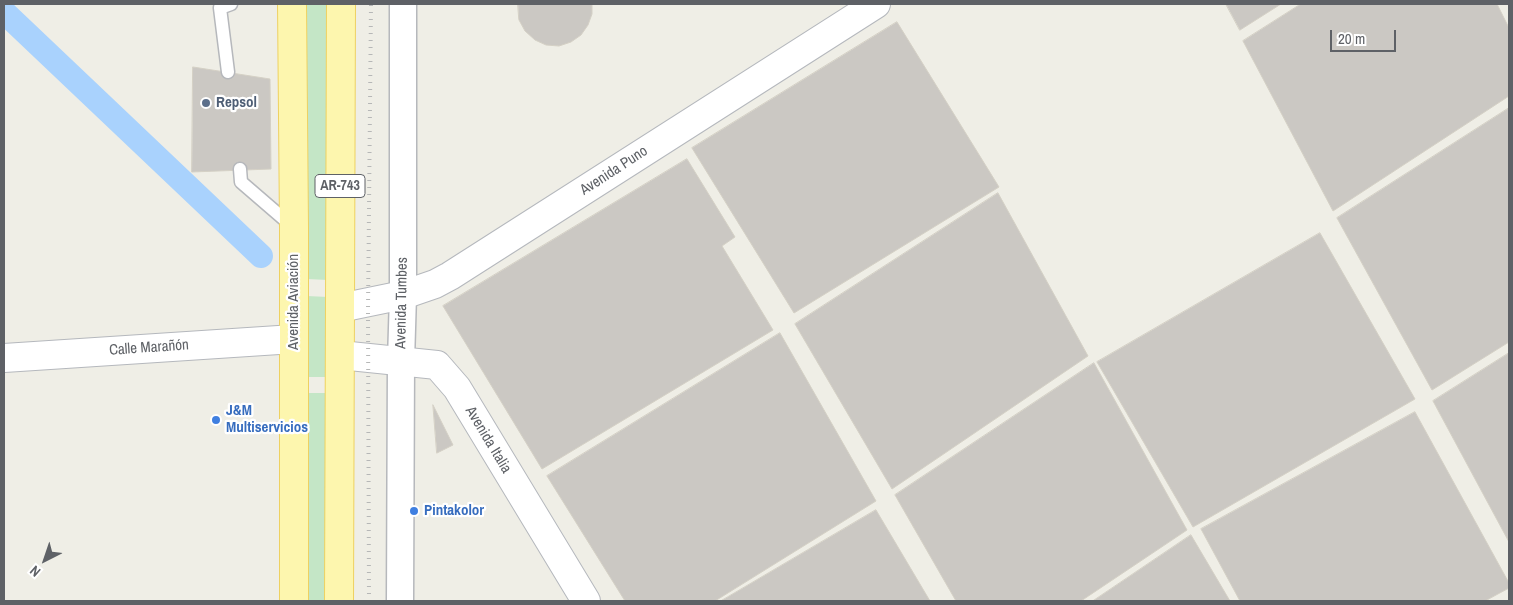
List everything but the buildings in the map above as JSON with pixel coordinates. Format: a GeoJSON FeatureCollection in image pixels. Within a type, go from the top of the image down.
{"type":"FeatureCollection","features":[{"type":"Feature","properties":{"kind":"main road","name":"Avenida Aviación"},"geometry":{"type":"LineString","coordinates":[[292,4],[294,601]]}},
{"type":"Feature","properties":{"kind":"main road","name":"AR-743"},"geometry":{"type":"LineString","coordinates":[[340,601],[341,4]]}},
{"type":"Feature","properties":{"kind":"street","name":"Avenida Tumbes"},"geometry":{"type":"LineString","coordinates":[[400,601],[403,4]]}},
{"type":"Feature","properties":{"kind":"street","name":"Avenida Puno"},"geometry":{"type":"LineString","coordinates":[[340,308],[403,295],[435,284],[450,276],[876,4]]}},
{"type":"Feature","properties":{"kind":"street","name":"Calle Marañón"},"geometry":{"type":"LineString","coordinates":[[4,358],[294,339]]}},
{"type":"Feature","properties":{"kind":"street","name":"Avenida Italia"},"geometry":{"type":"LineString","coordinates":[[340,355],[438,365],[457,388],[586,601]]}},
{"type":"Feature","properties":{"kind":"lane"},"geometry":{"type":"LineString","coordinates":[[228,72],[220,8],[231,4]]}},
{"type":"Feature","properties":{"kind":"lane"},"geometry":{"type":"LineString","coordinates":[[240,169],[241,182],[294,228]]}},
{"type":"Feature","properties":{"kind":"green space"},"geometry":{"type":"Polygon","coordinates":[[[307,4],[328,4],[328,280],[307,279],[307,4]]]}},
{"type":"Feature","properties":{"kind":"green space"},"geometry":{"type":"Polygon","coordinates":[[[307,296],[328,297],[328,377],[307,377],[307,296]]]}},
{"type":"Feature","properties":{"kind":"green space"},"geometry":{"type":"Polygon","coordinates":[[[308,393],[328,393],[328,601],[307,601],[308,393]]]}},
{"type":"Feature","properties":{"kind":"waterway"},"geometry":{"type":"LineString","coordinates":[[4,12],[261,256]]}},
{"type":"Feature","properties":{"kind":"railway"},"geometry":{"type":"LineString","coordinates":[[369,601],[368,311],[371,4]]}},
{"type":"Feature","properties":{"kind":"place","name":"Repsol"},"geometry":{"type":"Point","coordinates":[206,103]}},
{"type":"Feature","properties":{"kind":"place","name":"J&M Multiservicios"},"geometry":{"type":"Point","coordinates":[216,420]}},
{"type":"Feature","properties":{"kind":"place","name":"Pintakolor"},"geometry":{"type":"Point","coordinates":[414,511]}}]}
